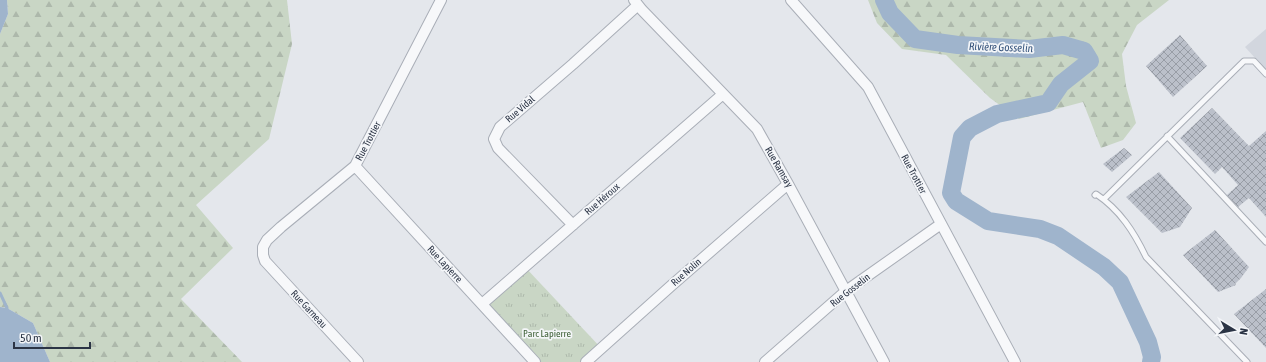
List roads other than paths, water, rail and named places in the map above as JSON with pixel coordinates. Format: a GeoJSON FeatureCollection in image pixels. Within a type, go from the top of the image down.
{"type":"FeatureCollection","features":[{"type":"Feature","properties":{"kind":"street","name":"Rue Trottier"},"geometry":{"type":"LineString","coordinates":[[263,255],[263,247],[267,240],[281,226],[355,166],[441,0]]}},
{"type":"Feature","properties":{"kind":"street","name":"Rue Trottier"},"geometry":{"type":"LineString","coordinates":[[791,0],[868,87],[1015,362]]}},
{"type":"Feature","properties":{"kind":"street","name":"Rue Ramsay"},"geometry":{"type":"LineString","coordinates":[[636,2],[757,129],[884,362]]}},
{"type":"Feature","properties":{"kind":"street","name":"Rue Vidal"},"geometry":{"type":"LineString","coordinates":[[573,225],[498,148],[494,139],[500,127],[573,64],[636,2]]}},
{"type":"Feature","properties":{"kind":"street","name":"Rue Héroux"},"geometry":{"type":"LineString","coordinates":[[482,304],[723,94]]}},
{"type":"Feature","properties":{"kind":"street","name":"Rue Lapierre"},"geometry":{"type":"LineString","coordinates":[[355,166],[535,362]]}},
{"type":"Feature","properties":{"kind":"street","name":"Rue Nolin"},"geometry":{"type":"LineString","coordinates":[[586,362],[788,184]]}},
{"type":"Feature","properties":{"kind":"street","name":"Rue Gosselin"},"geometry":{"type":"LineString","coordinates":[[765,362],[846,291],[941,224]]}},
{"type":"Feature","properties":{"kind":"street","name":"Rue Garneau"},"geometry":{"type":"LineString","coordinates":[[263,255],[265,261],[358,362]]}},
{"type":"Feature","properties":{"kind":"lane"},"geometry":{"type":"LineString","coordinates":[[1104,199],[1244,61],[1254,61],[1266,74]]}},
{"type":"Feature","properties":{"kind":"lane"},"geometry":{"type":"LineString","coordinates":[[1167,136],[1266,242]]}},
{"type":"Feature","properties":{"kind":"lane"},"geometry":{"type":"LineString","coordinates":[[1095,195],[1096,194],[1104,199],[1124,220],[1137,237],[1146,257],[1247,362]]}},
{"type":"Feature","properties":{"kind":"water"},"geometry":{"type":"Polygon","coordinates":[[[0,0],[7,0],[8,14],[0,34],[0,0]]]}},
{"type":"Feature","properties":{"kind":"water"},"geometry":{"type":"Polygon","coordinates":[[[0,307],[7,308],[33,323],[50,362],[0,362],[0,307]]]}},
{"type":"Feature","properties":{"kind":"waterway","name":"Rivière Gosselin"},"geometry":{"type":"LineString","coordinates":[[884,0],[890,13],[915,39],[958,45],[1029,49],[1063,45],[1084,51],[1090,61],[1061,84],[1048,103],[997,114],[970,128],[962,137],[951,193],[956,201],[988,221],[1040,229],[1058,236],[1104,267],[1120,282],[1148,342],[1152,357],[1151,362]]}},
{"type":"Feature","properties":{"kind":"waterway"},"geometry":{"type":"LineString","coordinates":[[0,293],[7,308]]}},
{"type":"Feature","properties":{"kind":"park label","name":"Parc Lapierre"},"geometry":{"type":"Point","coordinates":[547,333]}}]}
